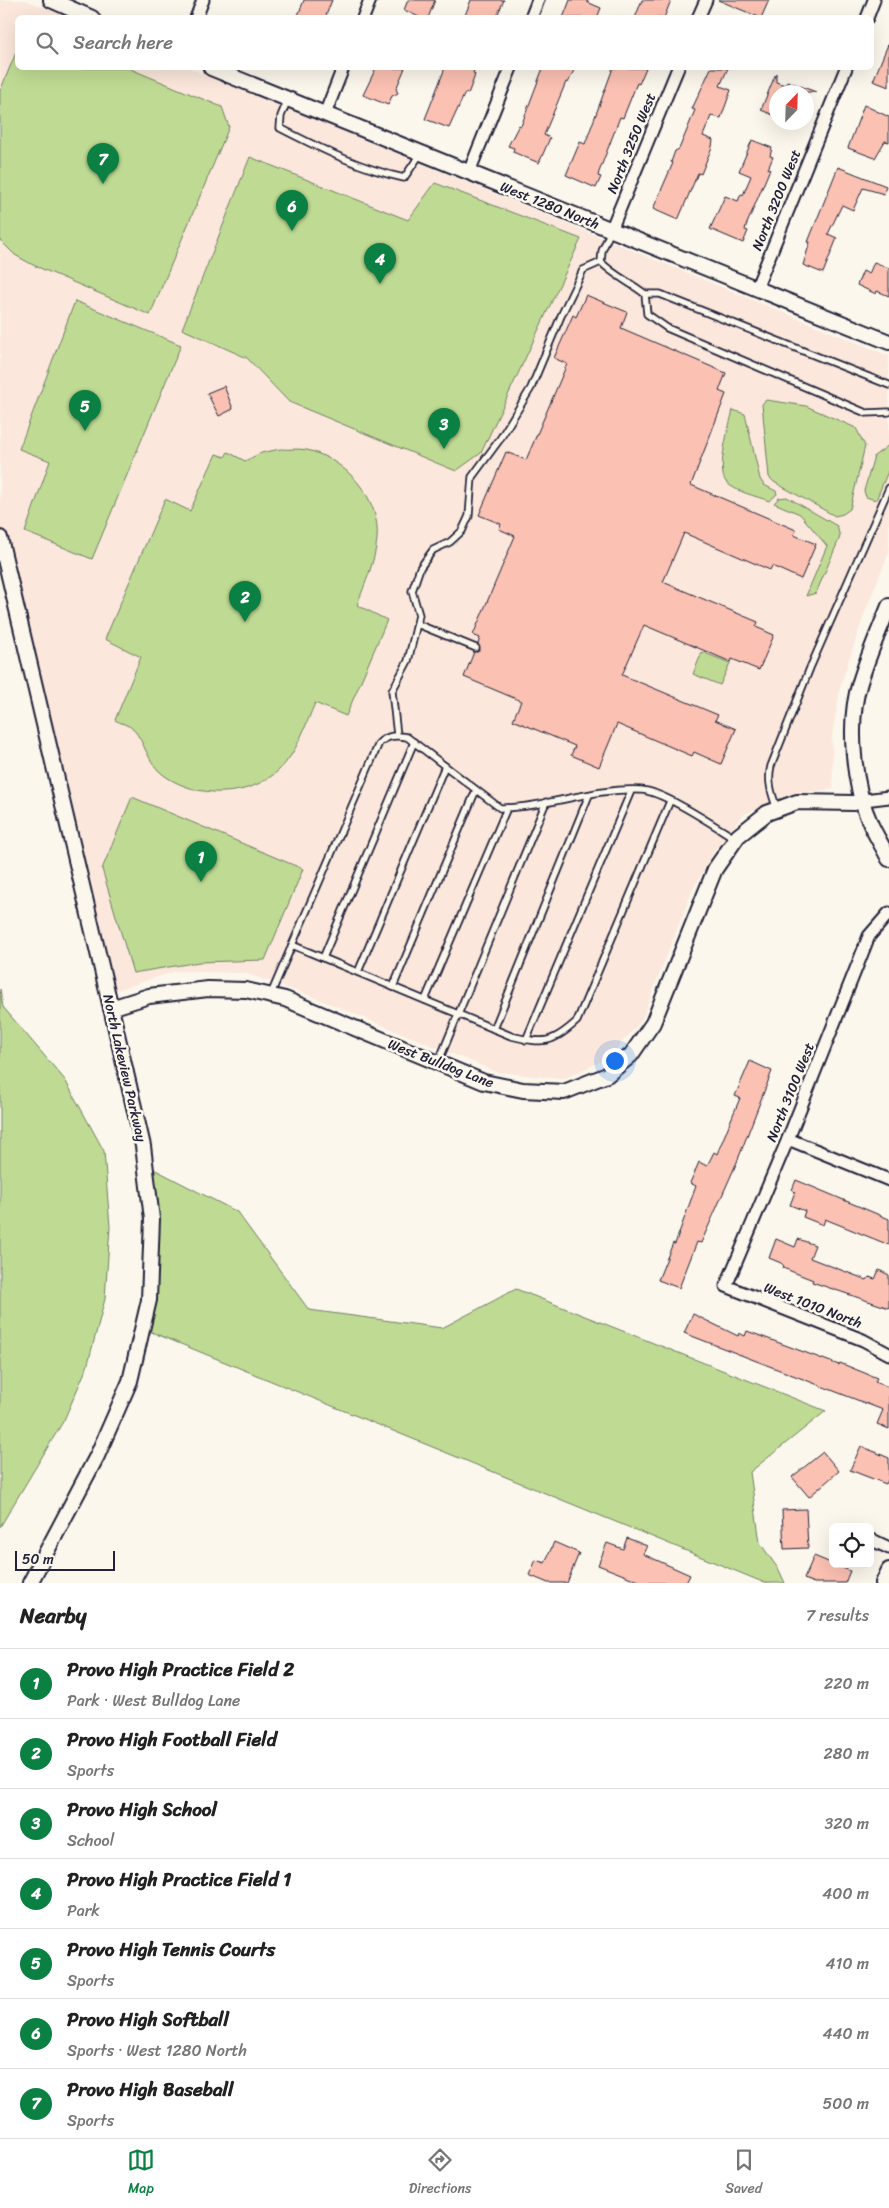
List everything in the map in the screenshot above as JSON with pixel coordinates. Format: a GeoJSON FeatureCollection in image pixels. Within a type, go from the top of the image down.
{"type":"FeatureCollection","features":[{"type":"Feature","properties":{"kind":"street"},"geometry":{"type":"LineString","coordinates":[[51,0],[85,15]]}},
{"type":"Feature","properties":{"kind":"street"},"geometry":{"type":"LineString","coordinates":[[197,15],[203,0]]}},
{"type":"Feature","properties":{"kind":"street"},"geometry":{"type":"LineString","coordinates":[[364,15],[370,0]]}},
{"type":"Feature","properties":{"kind":"street"},"geometry":{"type":"LineString","coordinates":[[532,15],[538,0]]}},
{"type":"Feature","properties":{"kind":"street"},"geometry":{"type":"LineString","coordinates":[[699,15],[706,0]]}},
{"type":"Feature","properties":{"kind":"street"},"geometry":{"type":"LineString","coordinates":[[868,15],[874,0]]}},
{"type":"Feature","properties":{"kind":"street","name":"West 1280 North"},"geometry":{"type":"LineString","coordinates":[[216,70],[889,342]]}},
{"type":"Feature","properties":{"kind":"street"},"geometry":{"type":"LineString","coordinates":[[325,114],[342,70]]}},
{"type":"Feature","properties":{"kind":"street"},"geometry":{"type":"LineString","coordinates":[[469,172],[510,70]]}},
{"type":"Feature","properties":{"kind":"street","name":"North 3250 West"},"geometry":{"type":"LineString","coordinates":[[611,230],[677,70]]}},
{"type":"Feature","properties":{"kind":"street","name":"North 3200 West"},"geometry":{"type":"LineString","coordinates":[[756,289],[845,70]]}},
{"type":"Feature","properties":{"kind":"street","name":"North Lakeview Parkway"},"geometry":{"type":"LineString","coordinates":[[0,538],[112,1008],[142,1146],[150,1194],[153,1243],[149,1300],[138,1356],[121,1405],[30,1583]]}},
{"type":"Feature","properties":{"kind":"street"},"geometry":{"type":"LineString","coordinates":[[889,606],[859,683],[852,726],[856,765],[870,823],[889,859]]}},
{"type":"Feature","properties":{"kind":"street"},"geometry":{"type":"LineString","coordinates":[[864,800],[889,797]]}},
{"type":"Feature","properties":{"kind":"street","name":"West Bulldog Lane"},"geometry":{"type":"LineString","coordinates":[[112,1008],[150,996],[208,989],[246,990],[285,999],[484,1082],[522,1090],[564,1092],[607,1076],[631,1055],[653,1023],[715,869],[736,838],[767,813],[798,802],[854,803],[864,800]]}},
{"type":"Feature","properties":{"kind":"street","name":"North 3100 West"},"geometry":{"type":"LineString","coordinates":[[726,1286],[788,1139],[869,936],[889,914]]}},
{"type":"Feature","properties":{"kind":"street"},"geometry":{"type":"LineString","coordinates":[[788,1139],[889,1180]]}},
{"type":"Feature","properties":{"kind":"street","name":"West 1010 North"},"geometry":{"type":"LineString","coordinates":[[726,1286],[863,1340],[889,1354]]}},
{"type":"Feature","properties":{"kind":"street"},"geometry":{"type":"LineString","coordinates":[[874,1541],[889,1548]]}},
{"type":"Feature","properties":{"kind":"street"},"geometry":{"type":"LineString","coordinates":[[884,1583],[889,1570]]}},
{"type":"Feature","properties":{"kind":"lane"},"geometry":{"type":"LineString","coordinates":[[288,99],[281,116],[280,128],[317,146],[388,174],[404,178],[421,153]]}},
{"type":"Feature","properties":{"kind":"lane"},"geometry":{"type":"LineString","coordinates":[[611,230],[602,251],[601,262],[612,274],[628,281],[645,294],[660,294],[889,385]]}},
{"type":"Feature","properties":{"kind":"lane"},"geometry":{"type":"LineString","coordinates":[[397,735],[392,692],[408,661],[417,624],[419,615],[412,591],[420,568],[433,550],[450,542],[462,531],[469,516],[472,477],[500,439],[531,388],[583,270],[601,262]]}},
{"type":"Feature","properties":{"kind":"lane"},"geometry":{"type":"LineString","coordinates":[[645,294],[647,314],[667,328],[866,413],[889,412]]}},
{"type":"Feature","properties":{"kind":"lane"},"geometry":{"type":"LineString","coordinates":[[777,809],[771,793],[771,766],[810,668],[889,488]]}},
{"type":"Feature","properties":{"kind":"lane"},"geometry":{"type":"LineString","coordinates":[[417,624],[476,648]]}},
{"type":"Feature","properties":{"kind":"lane"},"geometry":{"type":"LineString","coordinates":[[270,996],[380,744],[385,738],[397,735],[414,742],[500,808],[589,795],[642,790],[670,801],[736,838]]}},
{"type":"Feature","properties":{"kind":"lane"},"geometry":{"type":"LineString","coordinates":[[323,958],[414,742]]}},
{"type":"Feature","properties":{"kind":"lane"},"geometry":{"type":"LineString","coordinates":[[358,972],[445,766]]}},
{"type":"Feature","properties":{"kind":"lane"},"geometry":{"type":"LineString","coordinates":[[393,987],[476,790]]}},
{"type":"Feature","properties":{"kind":"lane"},"geometry":{"type":"LineString","coordinates":[[526,1040],[631,790]]}},
{"type":"Feature","properties":{"kind":"lane"},"geometry":{"type":"LineString","coordinates":[[494,1029],[589,795]]}},
{"type":"Feature","properties":{"kind":"lane"},"geometry":{"type":"LineString","coordinates":[[292,945],[494,1029],[526,1040],[553,1039],[560,1036],[577,1021],[670,801]]}},
{"type":"Feature","properties":{"kind":"lane"},"geometry":{"type":"LineString","coordinates":[[438,1063],[546,802]]}},
{"type":"Feature","properties":{"kind":"lane"},"geometry":{"type":"LineString","coordinates":[[425,1000],[507,808]]}},
{"type":"Feature","properties":{"kind":"shaded area"},"geometry":{"type":"Polygon","coordinates":[[[0,0],[25,0],[63,15],[15,15],[15,70],[194,70],[889,356],[889,552],[865,612],[841,683],[832,736],[833,789],[790,794],[743,815],[716,848],[692,891],[641,1021],[608,1058],[563,1079],[497,1072],[311,996],[245,973],[176,971],[101,995],[0,541],[0,0]]]}},
{"type":"Feature","properties":{"kind":"green space"},"geometry":{"type":"Polygon","coordinates":[[[15,55],[15,70],[133,70],[222,107],[229,127],[150,315],[33,265],[15,255],[0,240],[0,91],[15,55]]]}},
{"type":"Feature","properties":{"kind":"green space"},"geometry":{"type":"Polygon","coordinates":[[[250,157],[408,220],[435,183],[581,239],[481,453],[456,471],[289,402],[247,358],[182,329],[250,157]]]}},
{"type":"Feature","properties":{"kind":"green space"},"geometry":{"type":"Polygon","coordinates":[[[75,301],[181,345],[92,559],[25,532],[50,461],[19,449],[75,301]]]}},
{"type":"Feature","properties":{"kind":"green space"},"geometry":{"type":"Polygon","coordinates":[[[766,400],[806,406],[856,428],[865,446],[850,509],[843,514],[835,516],[774,482],[769,477],[762,404],[766,400]]]}},
{"type":"Feature","properties":{"kind":"green space"},"geometry":{"type":"Polygon","coordinates":[[[733,410],[745,414],[760,479],[764,485],[776,491],[777,494],[769,501],[735,488],[726,482],[723,476],[724,448],[733,410]]]}},
{"type":"Feature","properties":{"kind":"green space"},"geometry":{"type":"Polygon","coordinates":[[[889,445],[889,469],[876,500],[866,497],[864,491],[874,456],[889,445]]]}},
{"type":"Feature","properties":{"kind":"green space"},"geometry":{"type":"Polygon","coordinates":[[[280,449],[304,449],[335,462],[358,482],[367,495],[377,524],[377,539],[372,564],[357,605],[387,620],[346,716],[315,703],[291,756],[279,770],[267,779],[253,786],[238,790],[208,792],[193,789],[178,783],[159,771],[133,729],[115,720],[141,657],[105,639],[165,499],[190,511],[216,454],[225,457],[228,452],[245,461],[261,453],[280,449]]]}},
{"type":"Feature","properties":{"kind":"green space"},"geometry":{"type":"Polygon","coordinates":[[[787,497],[837,526],[840,537],[816,593],[806,596],[827,546],[800,514],[774,503],[779,498],[787,497]]]}},
{"type":"Feature","properties":{"kind":"green space"},"geometry":{"type":"Polygon","coordinates":[[[702,652],[730,663],[720,685],[693,674],[702,652]]]}},
{"type":"Feature","properties":{"kind":"green space"},"geometry":{"type":"Polygon","coordinates":[[[132,797],[303,869],[265,960],[199,962],[133,973],[102,869],[132,797]]]}},
{"type":"Feature","properties":{"kind":"green space"},"geometry":{"type":"Polygon","coordinates":[[[0,989],[3,1007],[65,1080],[104,1151],[110,1227],[105,1299],[87,1367],[64,1420],[0,1527],[0,989]]]}},
{"type":"Feature","properties":{"kind":"green space"},"geometry":{"type":"Polygon","coordinates":[[[148,1166],[237,1212],[309,1310],[442,1328],[516,1289],[826,1411],[750,1472],[760,1543],[779,1570],[785,1583],[765,1583],[144,1329],[148,1166]]]}},
{"type":"Feature","properties":{"kind":"building"},"geometry":{"type":"Polygon","coordinates":[[[304,0],[332,0],[326,15],[298,15],[304,0]]]}},
{"type":"Feature","properties":{"kind":"building"},"geometry":{"type":"Polygon","coordinates":[[[408,0],[435,0],[429,15],[415,15],[404,10],[408,0]]]}},
{"type":"Feature","properties":{"kind":"building"},"geometry":{"type":"Polygon","coordinates":[[[471,0],[504,0],[497,15],[465,15],[471,0]]]}},
{"type":"Feature","properties":{"kind":"building"},"geometry":{"type":"Polygon","coordinates":[[[570,0],[588,0],[587,2],[601,8],[598,15],[564,15],[570,0]]]}},
{"type":"Feature","properties":{"kind":"building"},"geometry":{"type":"Polygon","coordinates":[[[642,0],[671,0],[665,15],[636,15],[642,0]]]}},
{"type":"Feature","properties":{"kind":"building"},"geometry":{"type":"Polygon","coordinates":[[[718,0],[769,0],[762,15],[754,15],[718,0]]]}},
{"type":"Feature","properties":{"kind":"building"},"geometry":{"type":"Polygon","coordinates":[[[889,42],[889,87],[873,81],[889,42]]]}},
{"type":"Feature","properties":{"kind":"building"},"geometry":{"type":"Polygon","coordinates":[[[375,70],[404,70],[396,89],[398,93],[392,96],[388,105],[363,95],[375,70]]]}},
{"type":"Feature","properties":{"kind":"building"},"geometry":{"type":"Polygon","coordinates":[[[444,70],[474,70],[474,78],[468,94],[465,93],[449,128],[425,119],[444,70]]]}},
{"type":"Feature","properties":{"kind":"building"},"geometry":{"type":"Polygon","coordinates":[[[542,70],[574,70],[568,83],[566,82],[544,135],[550,138],[539,163],[513,152],[514,148],[508,146],[519,125],[521,126],[542,70]]]}},
{"type":"Feature","properties":{"kind":"building"},"geometry":{"type":"Polygon","coordinates":[[[612,70],[645,70],[639,84],[637,83],[623,118],[620,117],[599,172],[598,176],[601,177],[596,188],[566,175],[580,142],[585,144],[612,70]]]}},
{"type":"Feature","properties":{"kind":"building"},"geometry":{"type":"Polygon","coordinates":[[[710,70],[727,70],[720,86],[731,90],[721,118],[711,116],[703,136],[713,140],[712,147],[701,174],[698,173],[678,220],[653,209],[673,163],[671,162],[675,151],[679,149],[695,110],[692,109],[710,70]]]}},
{"type":"Feature","properties":{"kind":"building"},"geometry":{"type":"Polygon","coordinates":[[[776,73],[776,82],[785,85],[771,85],[776,73]]]}},
{"type":"Feature","properties":{"kind":"building"},"geometry":{"type":"Polygon","coordinates":[[[787,81],[798,85],[785,85],[787,81]]]}},
{"type":"Feature","properties":{"kind":"building"},"geometry":{"type":"Polygon","coordinates":[[[769,90],[769,113],[761,110],[769,90]]]}},
{"type":"Feature","properties":{"kind":"building"},"geometry":{"type":"Polygon","coordinates":[[[864,105],[889,117],[889,142],[885,141],[875,158],[848,148],[864,105]]]}},
{"type":"Feature","properties":{"kind":"building"},"geometry":{"type":"Polygon","coordinates":[[[752,140],[772,148],[770,156],[773,157],[768,169],[770,169],[746,226],[745,230],[748,231],[743,243],[710,229],[725,196],[738,201],[741,194],[743,195],[751,176],[739,171],[752,140]]]}},
{"type":"Feature","properties":{"kind":"building"},"geometry":{"type":"Polygon","coordinates":[[[838,167],[886,186],[884,194],[863,188],[853,210],[842,205],[828,234],[837,238],[823,273],[803,265],[810,242],[808,242],[838,167]]]}},
{"type":"Feature","properties":{"kind":"building"},"geometry":{"type":"Polygon","coordinates":[[[874,262],[889,268],[889,296],[877,291],[876,294],[857,285],[863,271],[869,274],[874,262]]]}},
{"type":"Feature","properties":{"kind":"building"},"geometry":{"type":"Polygon","coordinates":[[[586,295],[627,312],[621,328],[726,373],[719,391],[726,394],[691,485],[796,530],[794,535],[816,544],[801,579],[772,566],[770,570],[684,533],[663,582],[758,622],[756,627],[774,635],[759,670],[732,659],[731,662],[644,625],[622,675],[718,715],[715,720],[736,729],[721,764],[694,752],[692,756],[617,724],[599,767],[571,755],[575,746],[513,720],[521,701],[464,677],[474,652],[480,649],[478,644],[480,638],[473,635],[515,536],[499,529],[501,524],[479,515],[506,452],[526,460],[567,364],[554,358],[573,315],[576,317],[586,295]]]}},
{"type":"Feature","properties":{"kind":"building"},"geometry":{"type":"Polygon","coordinates":[[[224,386],[233,409],[219,416],[207,393],[224,386]]]}},
{"type":"Feature","properties":{"kind":"building"},"geometry":{"type":"Polygon","coordinates":[[[750,1061],[772,1071],[737,1162],[701,1243],[697,1242],[679,1288],[658,1280],[673,1243],[675,1244],[696,1186],[690,1183],[699,1162],[707,1166],[714,1152],[717,1154],[740,1098],[735,1096],[750,1061]]]}},
{"type":"Feature","properties":{"kind":"building"},"geometry":{"type":"Polygon","coordinates":[[[796,1180],[889,1219],[889,1245],[825,1219],[823,1225],[803,1217],[805,1211],[790,1205],[795,1192],[792,1190],[796,1180]]]}},
{"type":"Feature","properties":{"kind":"building"},"geometry":{"type":"Polygon","coordinates":[[[776,1239],[795,1247],[798,1239],[815,1245],[810,1258],[867,1280],[869,1277],[875,1279],[879,1270],[889,1275],[889,1308],[812,1282],[813,1280],[783,1268],[784,1266],[781,1263],[769,1258],[776,1239]]]}},
{"type":"Feature","properties":{"kind":"building"},"geometry":{"type":"Polygon","coordinates":[[[693,1314],[738,1336],[739,1333],[745,1336],[747,1331],[839,1365],[840,1363],[877,1378],[875,1382],[889,1387],[889,1429],[877,1424],[883,1410],[684,1333],[693,1314]]]}},
{"type":"Feature","properties":{"kind":"building"},"geometry":{"type":"Polygon","coordinates":[[[861,1446],[889,1458],[889,1478],[886,1484],[850,1470],[861,1446]]]}},
{"type":"Feature","properties":{"kind":"building"},"geometry":{"type":"Polygon","coordinates":[[[823,1452],[839,1471],[809,1497],[792,1477],[823,1452]]]}},
{"type":"Feature","properties":{"kind":"building"},"geometry":{"type":"Polygon","coordinates":[[[806,1509],[808,1548],[784,1549],[782,1510],[806,1509]]]}},
{"type":"Feature","properties":{"kind":"building"},"geometry":{"type":"Polygon","coordinates":[[[627,1538],[647,1546],[643,1554],[690,1575],[686,1583],[644,1583],[598,1565],[607,1543],[623,1549],[627,1538]]]}},
{"type":"Feature","properties":{"kind":"building"},"geometry":{"type":"Polygon","coordinates":[[[554,1542],[579,1553],[567,1583],[548,1583],[529,1575],[536,1560],[545,1563],[554,1542]]]}},
{"type":"Feature","properties":{"kind":"building"},"geometry":{"type":"Polygon","coordinates":[[[814,1556],[829,1562],[829,1568],[843,1568],[850,1571],[845,1583],[814,1583],[804,1579],[814,1556]]]}},
{"type":"Feature","properties":{"kind":"place","name":"Provo High Baseball"},"geometry":{"type":"Point","coordinates":[103,184]}},
{"type":"Feature","properties":{"kind":"place","name":"Provo High Softball"},"geometry":{"type":"Point","coordinates":[292,231]}},
{"type":"Feature","properties":{"kind":"place","name":"Provo High Practice Field 1"},"geometry":{"type":"Point","coordinates":[380,284]}},
{"type":"Feature","properties":{"kind":"place","name":"Provo High Tennis Courts"},"geometry":{"type":"Point","coordinates":[85,431]}},
{"type":"Feature","properties":{"kind":"place","name":"Provo High School"},"geometry":{"type":"Point","coordinates":[444,449]}},
{"type":"Feature","properties":{"kind":"place","name":"Provo High Football Field"},"geometry":{"type":"Point","coordinates":[245,622]}},
{"type":"Feature","properties":{"kind":"place","name":"Provo High Practice Field 2"},"geometry":{"type":"Point","coordinates":[201,882]}}]}
